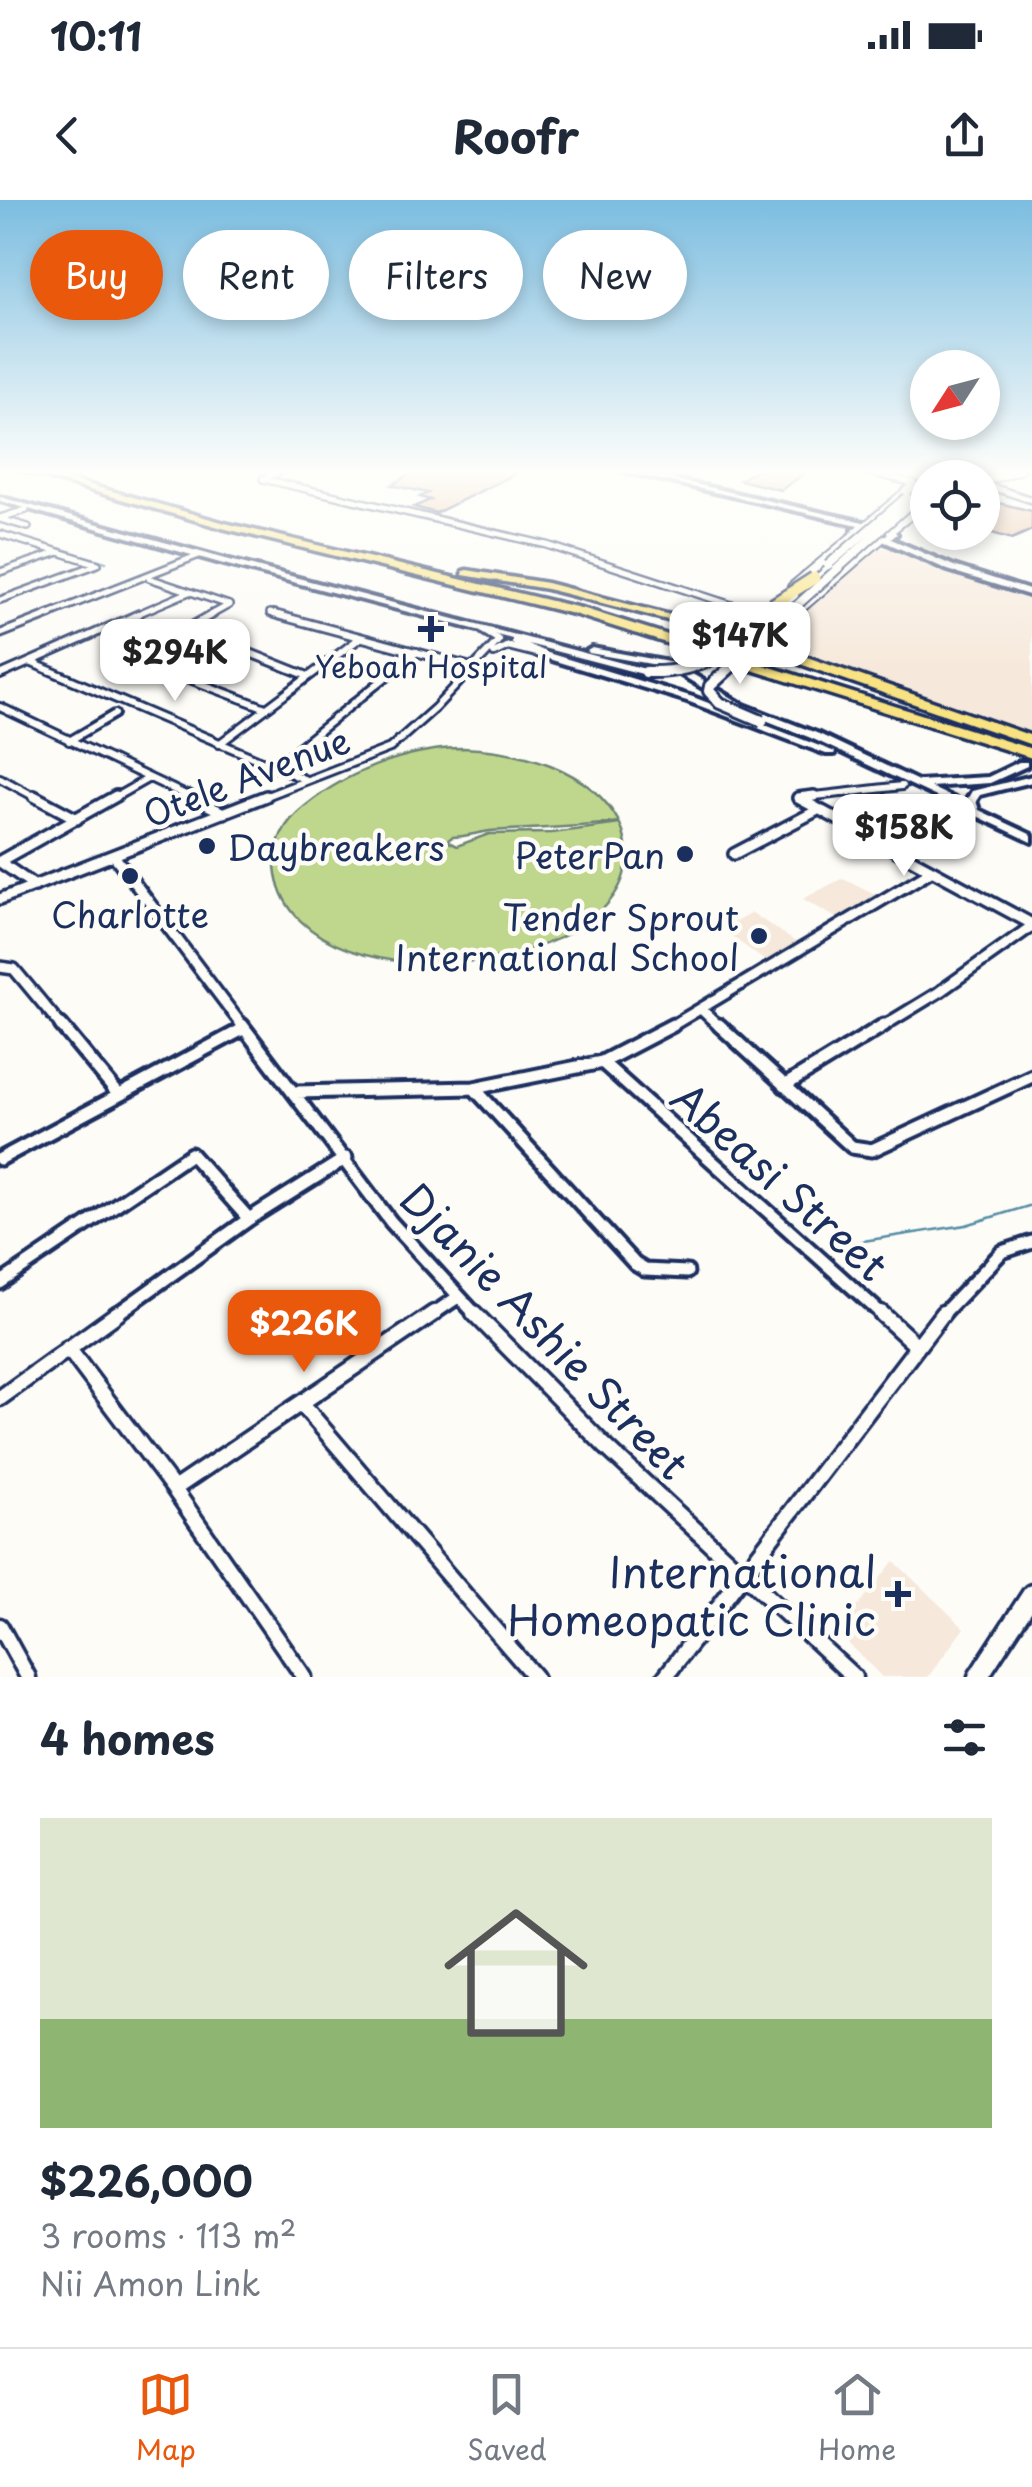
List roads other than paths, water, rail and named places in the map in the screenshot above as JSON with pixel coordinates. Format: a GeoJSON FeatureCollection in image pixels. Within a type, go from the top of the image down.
{"type":"FeatureCollection","features":[{"type":"Feature","properties":{"kind":"highway"},"geometry":{"type":"LineString","coordinates":[[279,539],[598,617],[1023,762]]}},
{"type":"Feature","properties":{"kind":"highway"},"geometry":{"type":"LineString","coordinates":[[315,539],[466,573],[634,618],[1032,741]]}},
{"type":"Feature","properties":{"kind":"highway"},"geometry":{"type":"LineString","coordinates":[[466,573],[574,592],[702,624],[724,625],[754,611]]}},
{"type":"Feature","properties":{"kind":"highway"},"geometry":{"type":"LineString","coordinates":[[574,592],[679,623],[718,629],[744,624],[814,578]]}},
{"type":"Feature","properties":{"kind":"highway"},"geometry":{"type":"LineString","coordinates":[[754,611],[736,627],[741,636],[762,641],[783,628],[789,652],[816,666],[1032,741]]}},
{"type":"Feature","properties":{"kind":"main road"},"geometry":{"type":"LineString","coordinates":[[134,539],[484,631],[657,660],[697,679],[719,695],[886,770],[936,778]]}},
{"type":"Feature","properties":{"kind":"main road"},"geometry":{"type":"LineString","coordinates":[[137,539],[644,675],[696,678],[736,661],[870,539]]}},
{"type":"Feature","properties":{"kind":"main road"},"geometry":{"type":"LineString","coordinates":[[644,675],[689,672],[714,662],[858,539]]}},
{"type":"Feature","properties":{"kind":"main road"},"geometry":{"type":"LineString","coordinates":[[891,539],[899,546],[1032,592]]}},
{"type":"Feature","properties":{"kind":"main road"},"geometry":{"type":"LineString","coordinates":[[896,539],[1032,592]]}},
{"type":"Feature","properties":{"kind":"main road"},"geometry":{"type":"LineString","coordinates":[[906,539],[930,554]]}},
{"type":"Feature","properties":{"kind":"main road"},"geometry":{"type":"LineString","coordinates":[[872,549],[899,546]]}},
{"type":"Feature","properties":{"kind":"main road"},"geometry":{"type":"LineString","coordinates":[[510,637],[545,656],[675,694],[827,750],[1032,843]]}},
{"type":"Feature","properties":{"kind":"main road"},"geometry":{"type":"LineString","coordinates":[[736,661],[737,665],[715,680],[709,691],[720,703],[839,749]]}},
{"type":"Feature","properties":{"kind":"main road"},"geometry":{"type":"LineString","coordinates":[[675,694],[695,687],[697,679]]}},
{"type":"Feature","properties":{"kind":"main road"},"geometry":{"type":"LineString","coordinates":[[698,702],[706,694],[719,695]]}},
{"type":"Feature","properties":{"kind":"main road"},"geometry":{"type":"LineString","coordinates":[[901,784],[1023,762]]}},
{"type":"Feature","properties":{"kind":"main road"},"geometry":{"type":"LineString","coordinates":[[901,784],[1002,777],[1023,762]]}},
{"type":"Feature","properties":{"kind":"main road"},"geometry":{"type":"LineString","coordinates":[[886,770],[901,784],[975,813],[1032,843]]}},
{"type":"Feature","properties":{"kind":"main road"},"geometry":{"type":"LineString","coordinates":[[975,813],[971,801],[976,793],[1032,779]]}},
{"type":"Feature","properties":{"kind":"main road"},"geometry":{"type":"LineString","coordinates":[[955,804],[944,789],[963,782]]}},
{"type":"Feature","properties":{"kind":"street"},"geometry":{"type":"LineString","coordinates":[[0,544],[17,539],[98,564],[0,600]]}},
{"type":"Feature","properties":{"kind":"street"},"geometry":{"type":"LineString","coordinates":[[521,539],[754,611],[795,585],[848,539]]}},
{"type":"Feature","properties":{"kind":"street"},"geometry":{"type":"LineString","coordinates":[[783,628],[883,539]]}},
{"type":"Feature","properties":{"kind":"street"},"geometry":{"type":"LineString","coordinates":[[0,572],[58,552]]}},
{"type":"Feature","properties":{"kind":"street"},"geometry":{"type":"LineString","coordinates":[[0,634],[197,556]]}},
{"type":"Feature","properties":{"kind":"street"},"geometry":{"type":"LineString","coordinates":[[148,578],[229,605],[168,639]]}},
{"type":"Feature","properties":{"kind":"street"},"geometry":{"type":"LineString","coordinates":[[0,675],[188,592]]}},
{"type":"Feature","properties":{"kind":"street"},"geometry":{"type":"LineString","coordinates":[[270,613],[475,668]]}},
{"type":"Feature","properties":{"kind":"street"},"geometry":{"type":"LineString","coordinates":[[484,631],[499,640],[484,660]]}},
{"type":"Feature","properties":{"kind":"street"},"geometry":{"type":"LineString","coordinates":[[219,744],[360,638]]}},
{"type":"Feature","properties":{"kind":"street"},"geometry":{"type":"LineString","coordinates":[[217,640],[308,676]]}},
{"type":"Feature","properties":{"kind":"street"},"geometry":{"type":"LineString","coordinates":[[484,660],[508,646],[545,656]]}},
{"type":"Feature","properties":{"kind":"street"},"geometry":{"type":"LineString","coordinates":[[273,768],[417,652]]}},
{"type":"Feature","properties":{"kind":"street","name":"Otele Avenue"},"geometry":{"type":"LineString","coordinates":[[0,899],[394,746],[484,660]]}},
{"type":"Feature","properties":{"kind":"street"},"geometry":{"type":"LineString","coordinates":[[30,662],[306,780]]}},
{"type":"Feature","properties":{"kind":"street"},"geometry":{"type":"LineString","coordinates":[[160,668],[266,708]]}},
{"type":"Feature","properties":{"kind":"street"},"geometry":{"type":"LineString","coordinates":[[0,707],[224,813]]}},
{"type":"Feature","properties":{"kind":"street"},"geometry":{"type":"LineString","coordinates":[[69,741],[114,714]]}},
{"type":"Feature","properties":{"kind":"street"},"geometry":{"type":"LineString","coordinates":[[0,778],[77,819]]}},
{"type":"Feature","properties":{"kind":"street"},"geometry":{"type":"LineString","coordinates":[[35,886],[0,862],[149,778]]}},
{"type":"Feature","properties":{"kind":"street"},"geometry":{"type":"LineString","coordinates":[[784,1086],[939,992],[1032,925],[798,798],[901,784]]}},
{"type":"Feature","properties":{"kind":"street"},"geometry":{"type":"LineString","coordinates":[[734,854],[816,811]]}},
{"type":"Feature","properties":{"kind":"street","name":"Djanie Ashie Street"},"geometry":{"type":"LineString","coordinates":[[115,856],[391,1222],[458,1297],[604,1446],[854,1677]]}},
{"type":"Feature","properties":{"kind":"street"},"geometry":{"type":"LineString","coordinates":[[295,1092],[474,1088],[602,1062],[702,1010],[930,871]]}},
{"type":"Feature","properties":{"kind":"street"},"geometry":{"type":"LineString","coordinates":[[0,967],[14,969],[118,1094]]}},
{"type":"Feature","properties":{"kind":"street"},"geometry":{"type":"LineString","coordinates":[[702,1010],[852,1147],[872,1150],[1032,1076]]}},
{"type":"Feature","properties":{"kind":"street"},"geometry":{"type":"LineString","coordinates":[[0,1159],[243,1029]]}},
{"type":"Feature","properties":{"kind":"street","name":"Abeasi Street"},"geometry":{"type":"LineString","coordinates":[[602,1062],[917,1346]]}},
{"type":"Feature","properties":{"kind":"street"},"geometry":{"type":"LineString","coordinates":[[474,1088],[634,1264],[645,1270],[688,1272]]}},
{"type":"Feature","properties":{"kind":"street"},"geometry":{"type":"LineString","coordinates":[[0,1283],[191,1154],[249,1219]]}},
{"type":"Feature","properties":{"kind":"street"},"geometry":{"type":"LineString","coordinates":[[0,1398],[249,1219],[346,1158]]}},
{"type":"Feature","properties":{"kind":"street"},"geometry":{"type":"LineString","coordinates":[[665,1677],[917,1346],[985,1264],[1002,1252],[1032,1242]]}},
{"type":"Feature","properties":{"kind":"street"},"geometry":{"type":"LineString","coordinates":[[174,1489],[458,1297]]}},
{"type":"Feature","properties":{"kind":"street"},"geometry":{"type":"LineString","coordinates":[[68,1348],[174,1489],[304,1677]]}},
{"type":"Feature","properties":{"kind":"street"},"geometry":{"type":"LineString","coordinates":[[301,1403],[535,1677]]}},
{"type":"Feature","properties":{"kind":"street"},"geometry":{"type":"LineString","coordinates":[[978,1677],[1032,1594]]}},
{"type":"Feature","properties":{"kind":"street"},"geometry":{"type":"LineString","coordinates":[[0,1626],[28,1677]]}},
{"type":"Feature","properties":{"kind":"waterway"},"geometry":{"type":"LineString","coordinates":[[48,546],[106,562]]}},
{"type":"Feature","properties":{"kind":"waterway"},"geometry":{"type":"LineString","coordinates":[[831,1246],[966,1225],[1032,1205]]}},
{"type":"Feature","properties":{"kind":"place","name":"Yeboah Hospital"},"geometry":{"type":"Point","coordinates":[431,629]}},
{"type":"Feature","properties":{"kind":"place","name":"Daybreakers"},"geometry":{"type":"Point","coordinates":[207,846]}},
{"type":"Feature","properties":{"kind":"place","name":"PeterPan"},"geometry":{"type":"Point","coordinates":[685,854]}},
{"type":"Feature","properties":{"kind":"place","name":"Charlotte"},"geometry":{"type":"Point","coordinates":[130,876]}},
{"type":"Feature","properties":{"kind":"place","name":"Tender Sprout International School"},"geometry":{"type":"Point","coordinates":[759,936]}},
{"type":"Feature","properties":{"kind":"place","name":"International Homeopatic Clinic"},"geometry":{"type":"Point","coordinates":[898,1594]}}]}
